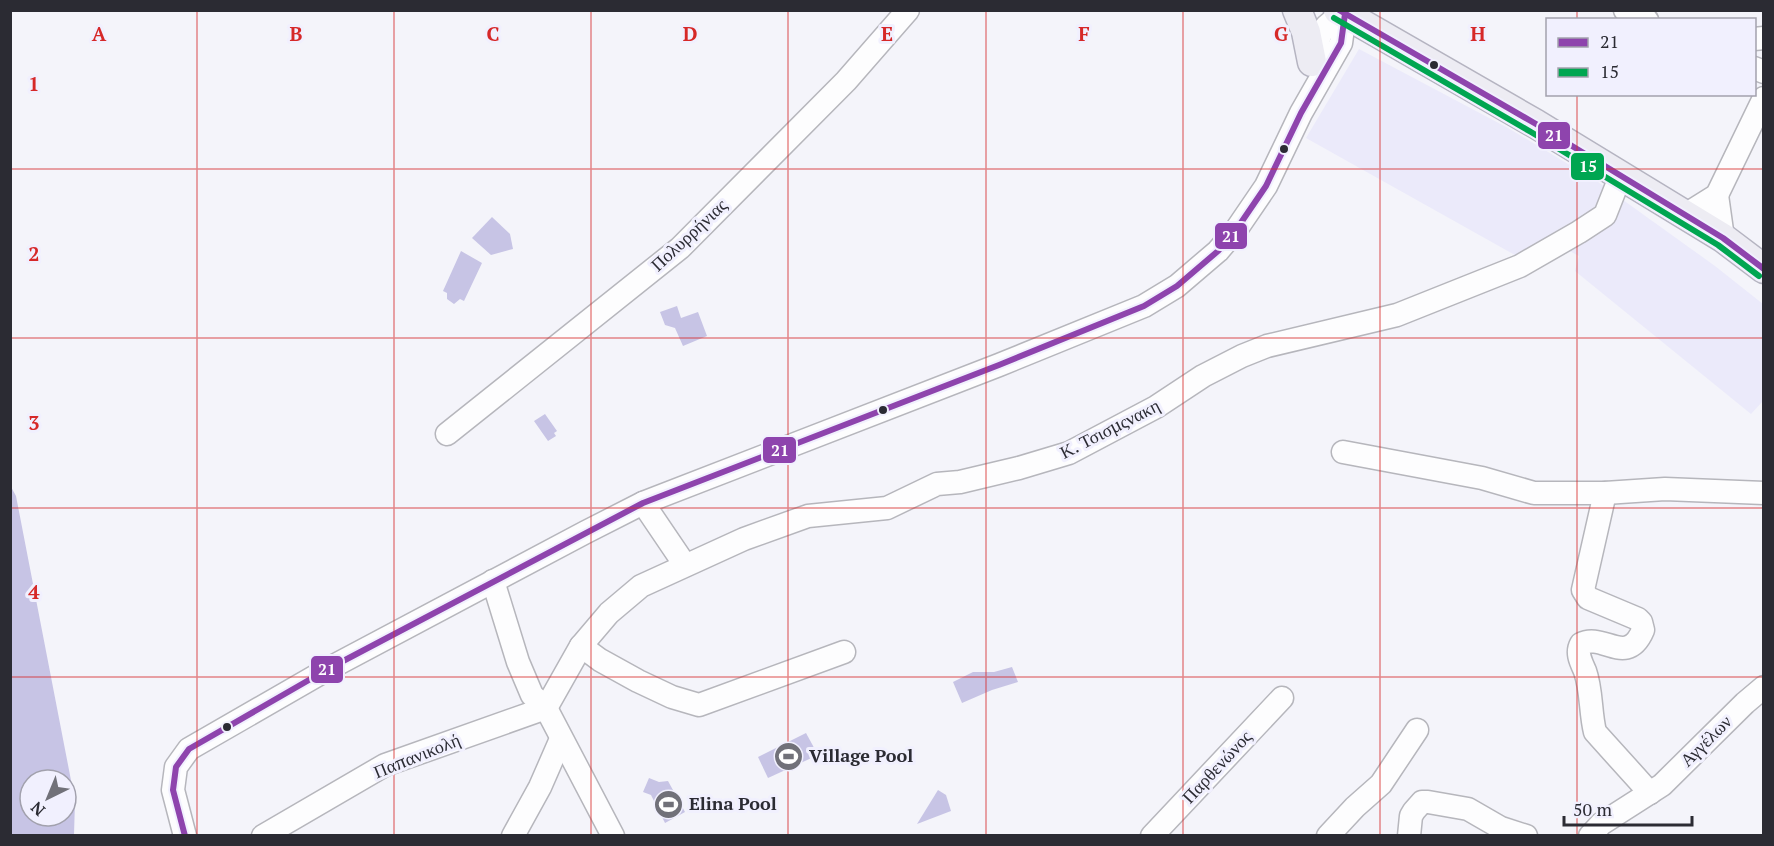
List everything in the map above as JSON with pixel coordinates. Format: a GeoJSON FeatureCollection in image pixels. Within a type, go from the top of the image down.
{"type":"FeatureCollection","features":[{"type":"Feature","properties":{"kind":"main road"},"geometry":{"type":"LineString","coordinates":[[1297,10],[1306,32],[1312,62]]}},
{"type":"Feature","properties":{"kind":"main road"},"geometry":{"type":"LineString","coordinates":[[1343,12],[1536,124],[1723,238],[1764,269]]}},
{"type":"Feature","properties":{"kind":"street","name":"Πολυρρήνιας"},"geometry":{"type":"LineString","coordinates":[[447,434],[680,248],[846,81],[908,10]]}},
{"type":"Feature","properties":{"kind":"street"},"geometry":{"type":"LineString","coordinates":[[1625,10],[1643,18]]}},
{"type":"Feature","properties":{"kind":"street"},"geometry":{"type":"LineString","coordinates":[[1301,113],[1312,62],[1322,30],[1328,22],[1343,12]]}},
{"type":"Feature","properties":{"kind":"street"},"geometry":{"type":"LineString","coordinates":[[185,836],[173,790],[176,767],[189,749],[328,669],[643,503],[999,365],[1144,306],[1190,276],[1236,230],[1273,173],[1301,113],[1341,43],[1343,12]]}},
{"type":"Feature","properties":{"kind":"street"},"geometry":{"type":"LineString","coordinates":[[1685,215],[1717,195],[1764,98]]}},
{"type":"Feature","properties":{"kind":"street","name":"Κ. Τσισμςνακη"},"geometry":{"type":"LineString","coordinates":[[546,708],[581,646],[609,613],[641,586],[744,539],[808,516],[886,508],[937,484],[979,477],[1069,453],[1156,407],[1203,376],[1242,356],[1267,346],[1396,315],[1520,266],[1605,215],[1620,177]]}},
{"type":"Feature","properties":{"kind":"street"},"geometry":{"type":"LineString","coordinates":[[1717,195],[1723,238]]}},
{"type":"Feature","properties":{"kind":"street"},"geometry":{"type":"LineString","coordinates":[[1343,452],[1482,478],[1534,493],[1605,493],[1665,489],[1764,492]]}},
{"type":"Feature","properties":{"kind":"street"},"geometry":{"type":"LineString","coordinates":[[1605,493],[1583,590],[1588,598],[1638,619],[1643,630],[1640,638],[1624,649],[1589,641],[1581,644],[1579,655],[1588,680],[1595,732],[1650,793]]}},
{"type":"Feature","properties":{"kind":"street"},"geometry":{"type":"LineString","coordinates":[[643,503],[685,565]]}},
{"type":"Feature","properties":{"kind":"street"},"geometry":{"type":"LineString","coordinates":[[493,581],[518,662],[532,695],[546,708],[613,836]]}},
{"type":"Feature","properties":{"kind":"street"},"geometry":{"type":"LineString","coordinates":[[581,646],[600,660],[638,681],[672,697],[699,705],[844,652]]}},
{"type":"Feature","properties":{"kind":"street","name":"Αγγέλων"},"geometry":{"type":"LineString","coordinates":[[1590,836],[1601,824],[1662,785],[1764,687]]}},
{"type":"Feature","properties":{"kind":"street","name":"Παρθενώνος"},"geometry":{"type":"LineString","coordinates":[[1152,836],[1282,698]]}},
{"type":"Feature","properties":{"kind":"street","name":"Παπανικολή"},"geometry":{"type":"LineString","coordinates":[[263,836],[385,765],[546,708]]}},
{"type":"Feature","properties":{"kind":"street"},"geometry":{"type":"LineString","coordinates":[[1328,836],[1381,784],[1417,730]]}},
{"type":"Feature","properties":{"kind":"street"},"geometry":{"type":"LineString","coordinates":[[513,836],[540,787],[561,739]]}},
{"type":"Feature","properties":{"kind":"street"},"geometry":{"type":"LineString","coordinates":[[1409,836],[1411,816],[1422,802],[1468,809],[1501,828],[1526,836]]}},
{"type":"Feature","properties":{"kind":"shaded area"},"geometry":{"type":"Polygon","coordinates":[[[1359,49],[1508,128],[1598,182],[1715,266],[1763,304],[1763,401],[1751,414],[1575,271],[1579,256],[1558,245],[1522,259],[1306,138],[1359,49]]]}},
{"type":"Feature","properties":{"kind":"shaded area"},"geometry":{"type":"Polygon","coordinates":[[[492,217],[510,234],[513,249],[491,255],[472,238],[492,217]]]}},
{"type":"Feature","properties":{"kind":"shaded area"},"geometry":{"type":"Polygon","coordinates":[[[461,251],[482,263],[464,301],[460,299],[454,304],[447,299],[447,293],[443,291],[461,251]]]}},
{"type":"Feature","properties":{"kind":"shaded area"},"geometry":{"type":"Polygon","coordinates":[[[677,306],[681,318],[698,312],[707,336],[683,346],[675,328],[665,325],[660,312],[677,306]]]}},
{"type":"Feature","properties":{"kind":"shaded area"},"geometry":{"type":"Polygon","coordinates":[[[545,414],[557,431],[554,433],[556,436],[548,441],[534,421],[545,414]]]}},
{"type":"Feature","properties":{"kind":"shaded area"},"geometry":{"type":"Polygon","coordinates":[[[10,485],[16,496],[69,768],[18,768],[18,828],[74,828],[74,835],[11,835],[10,485]]]}},
{"type":"Feature","properties":{"kind":"shaded area"},"geometry":{"type":"Polygon","coordinates":[[[1012,667],[1018,682],[962,703],[953,682],[973,672],[994,672],[1012,667]]]}},
{"type":"Feature","properties":{"kind":"shaded area","name":"Village Pool"},"geometry":{"type":"Polygon","coordinates":[[[806,733],[818,755],[768,778],[758,757],[806,733]]]}},
{"type":"Feature","properties":{"kind":"shaded area","name":"Elina Pool"},"geometry":{"type":"Polygon","coordinates":[[[649,778],[659,782],[668,781],[685,812],[665,823],[651,795],[643,792],[649,778]]]}},
{"type":"Feature","properties":{"kind":"shaded area"},"geometry":{"type":"Polygon","coordinates":[[[938,790],[946,795],[951,811],[917,824],[938,790]]]}},
{"type":"Feature","properties":{"kind":"transit line","name":"21"},"geometry":{"type":"LineString","coordinates":[[1339,10],[1536,124],[1723,238],[1764,269]]}},
{"type":"Feature","properties":{"kind":"transit line","name":"21"},"geometry":{"type":"LineString","coordinates":[[185,836],[173,790],[176,767],[189,749],[328,669],[643,503],[999,365],[1144,306],[1177,286],[1218,251],[1236,230],[1266,186],[1301,113],[1341,43],[1345,14]]}},
{"type":"Feature","properties":{"kind":"transit line","name":"15"},"geometry":{"type":"LineString","coordinates":[[1334,18],[1531,132],[1718,245],[1759,276]]}},
{"type":"Feature","properties":{"kind":"place","name":"Village Pool"},"geometry":{"type":"Point","coordinates":[788,756]}},
{"type":"Feature","properties":{"kind":"place","name":"Elina Pool"},"geometry":{"type":"Point","coordinates":[668,804]}}]}
